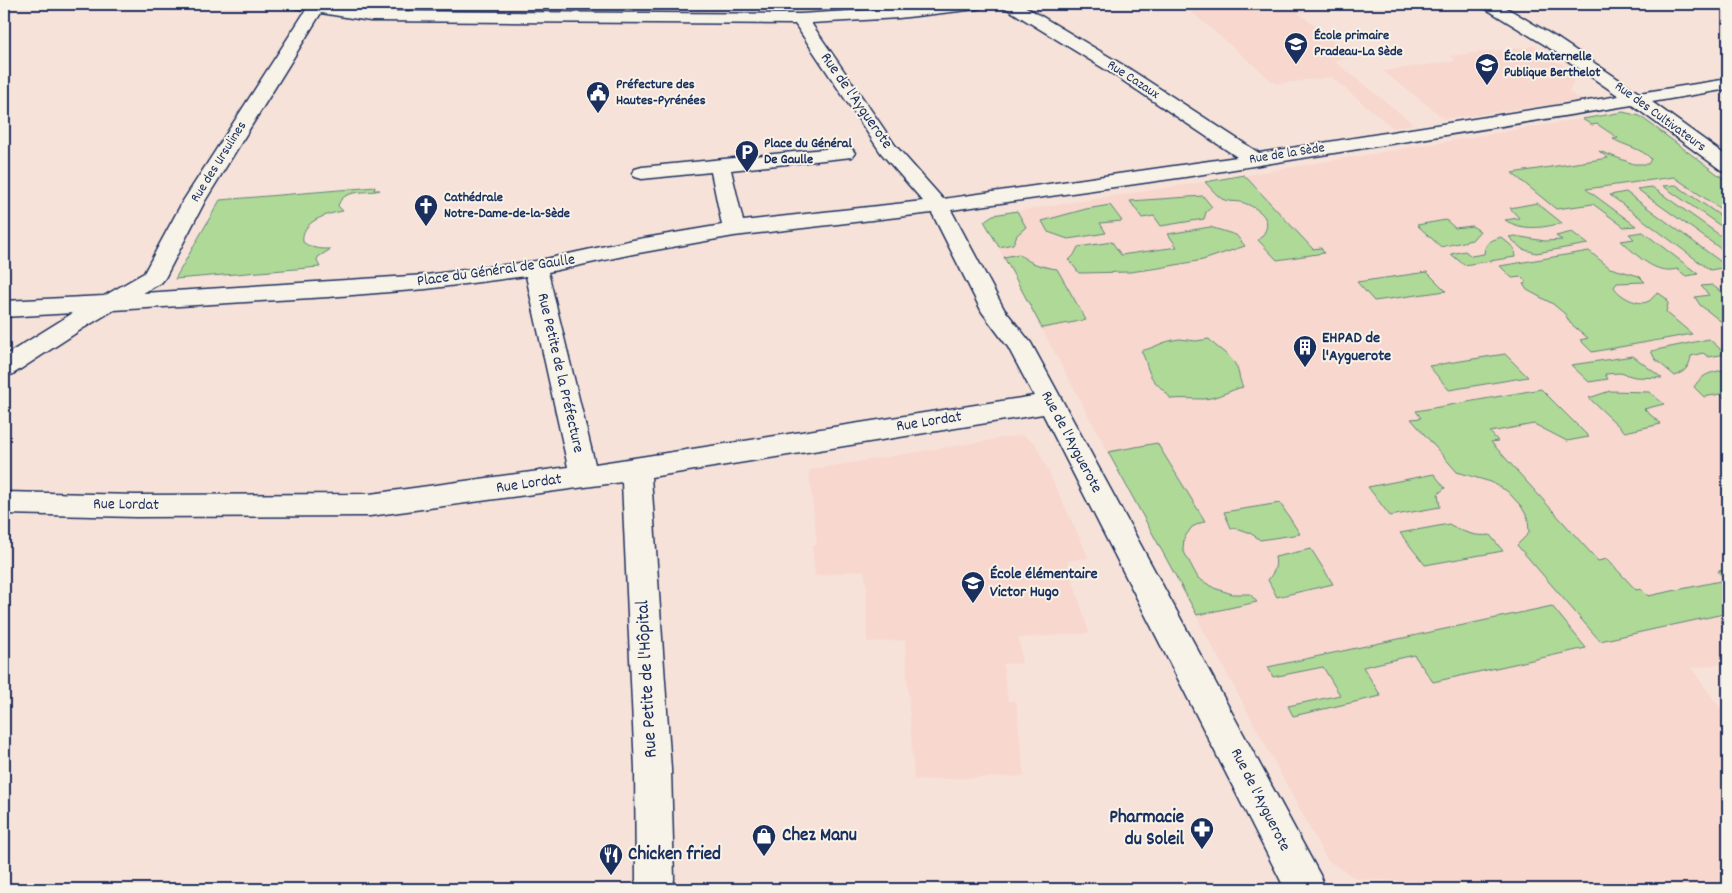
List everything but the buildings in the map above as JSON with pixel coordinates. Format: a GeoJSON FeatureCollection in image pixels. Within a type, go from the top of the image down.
{"type":"FeatureCollection","features":[{"type":"Feature","properties":{"kind":"street"},"geometry":{"type":"LineString","coordinates":[[296,4],[317,5],[370,16],[721,11],[800,19],[899,13],[978,4]]}},
{"type":"Feature","properties":{"kind":"street","name":"Rue Cazaux"},"geometry":{"type":"LineString","coordinates":[[1010,4],[1122,72],[1254,159]]}},
{"type":"Feature","properties":{"kind":"street","name":"Rue des Cultivateurs"},"geometry":{"type":"LineString","coordinates":[[1490,4],[1559,47],[1636,99],[1727,165]]}},
{"type":"Feature","properties":{"kind":"street","name":"Rue des Ursulines"},"geometry":{"type":"LineString","coordinates":[[4,368],[73,323],[110,304],[153,278],[194,201],[317,5]]}},
{"type":"Feature","properties":{"kind":"street","name":"Rue de l'Ayguerote"},"geometry":{"type":"LineString","coordinates":[[800,19],[888,149],[938,206],[994,312],[1019,343],[1306,889]]}},
{"type":"Feature","properties":{"kind":"street","name":"Rue de la Sède"},"geometry":{"type":"LineString","coordinates":[[938,206],[1185,171],[1728,84]]}},
{"type":"Feature","properties":{"kind":"street"},"geometry":{"type":"LineString","coordinates":[[642,173],[845,153]]}},
{"type":"Feature","properties":{"kind":"street"},"geometry":{"type":"LineString","coordinates":[[720,165],[734,229]]}},
{"type":"Feature","properties":{"kind":"street","name":"Place du Général de Gaulle"},"geometry":{"type":"LineString","coordinates":[[4,310],[426,282],[536,268],[633,247],[734,229],[938,206]]}},
{"type":"Feature","properties":{"kind":"street","name":"Rue Petite de la Préfecture"},"geometry":{"type":"LineString","coordinates":[[536,268],[584,477]]}},
{"type":"Feature","properties":{"kind":"street","name":"Rue Lordat"},"geometry":{"type":"LineString","coordinates":[[4,502],[136,506],[370,505],[584,477],[1050,403]]}},
{"type":"Feature","properties":{"kind":"street","name":"Rue Petite de l'Hôpital"},"geometry":{"type":"LineString","coordinates":[[636,469],[653,769],[655,879],[653,889]]}},
{"type":"Feature","properties":{"kind":"shaded area","name":"École primaire Pradeau-La Sède"},"geometry":{"type":"Polygon","coordinates":[[[1182,4],[1362,4],[1298,13],[1355,57],[1333,60],[1413,124],[1393,128],[1331,77],[1276,84],[1182,4]]]}},
{"type":"Feature","properties":{"kind":"shaded area","name":"École Maternelle Publique Berthelot"},"geometry":{"type":"Polygon","coordinates":[[[1534,46],[1576,74],[1569,92],[1581,100],[1445,119],[1383,71],[1456,61],[1450,56],[1534,46]]]}},
{"type":"Feature","properties":{"kind":"shaded area"},"geometry":{"type":"Polygon","coordinates":[[[1623,112],[1640,116],[1728,182],[1728,663],[1691,668],[1728,719],[1728,889],[1579,889],[1357,879],[1327,860],[984,221],[993,215],[1205,182],[1623,112]]]}},
{"type":"Feature","properties":{"kind":"shaded area","name":"École élémentaire Victor Hugo"},"geometry":{"type":"Polygon","coordinates":[[[1021,435],[1035,443],[1089,558],[1067,561],[1089,633],[1019,638],[1022,663],[1003,664],[1008,701],[1016,701],[1024,776],[914,780],[905,640],[867,642],[867,587],[864,570],[815,576],[812,546],[817,545],[809,470],[1021,435]]]}},
{"type":"Feature","properties":{"kind":"green space"},"geometry":{"type":"Polygon","coordinates":[[[1623,112],[1640,116],[1728,182],[1728,214],[1674,177],[1586,189],[1636,226],[1624,227],[1593,204],[1556,209],[1512,173],[1608,158],[1599,151],[1634,164],[1648,164],[1651,159],[1648,156],[1613,139],[1618,138],[1597,124],[1592,125],[1582,119],[1623,112]]]}},
{"type":"Feature","properties":{"kind":"green space"},"geometry":{"type":"Polygon","coordinates":[[[1244,175],[1313,249],[1321,248],[1324,253],[1277,260],[1258,240],[1266,227],[1264,216],[1254,208],[1241,202],[1222,199],[1205,182],[1244,175]]]}},
{"type":"Feature","properties":{"kind":"green space"},"geometry":{"type":"Polygon","coordinates":[[[1676,185],[1728,221],[1728,231],[1663,186],[1676,185]]]}},
{"type":"Feature","properties":{"kind":"green space"},"geometry":{"type":"Polygon","coordinates":[[[375,187],[374,190],[380,190],[345,196],[338,206],[343,211],[316,220],[306,229],[303,235],[303,242],[320,249],[331,249],[318,257],[317,261],[320,267],[175,279],[220,200],[375,187]]]}},
{"type":"Feature","properties":{"kind":"green space"},"geometry":{"type":"Polygon","coordinates":[[[1652,187],[1728,241],[1728,254],[1637,189],[1652,187]]]}},
{"type":"Feature","properties":{"kind":"green space"},"geometry":{"type":"Polygon","coordinates":[[[1626,192],[1728,267],[1710,270],[1610,195],[1626,192]]]}},
{"type":"Feature","properties":{"kind":"green space"},"geometry":{"type":"Polygon","coordinates":[[[1203,196],[1212,207],[1206,212],[1204,219],[1161,226],[1154,216],[1142,218],[1130,201],[1203,196]]]}},
{"type":"Feature","properties":{"kind":"green space"},"geometry":{"type":"Polygon","coordinates":[[[1537,203],[1562,223],[1533,228],[1518,226],[1505,220],[1519,218],[1510,208],[1537,203]]]}},
{"type":"Feature","properties":{"kind":"green space"},"geometry":{"type":"Polygon","coordinates":[[[1110,205],[1122,221],[1100,223],[1106,233],[1068,239],[1048,232],[1042,221],[1086,209],[1110,205]]]}},
{"type":"Feature","properties":{"kind":"green space"},"geometry":{"type":"Polygon","coordinates":[[[1017,211],[1026,227],[1017,235],[1013,244],[999,247],[984,221],[993,215],[1017,211]]]}},
{"type":"Feature","properties":{"kind":"green space"},"geometry":{"type":"Polygon","coordinates":[[[1446,220],[1455,228],[1472,226],[1480,231],[1472,240],[1441,247],[1417,225],[1446,220]]]}},
{"type":"Feature","properties":{"kind":"green space"},"geometry":{"type":"Polygon","coordinates":[[[1210,227],[1236,235],[1245,246],[1203,260],[1130,272],[1079,273],[1069,260],[1078,247],[1112,242],[1121,255],[1177,247],[1168,234],[1210,227]]]}},
{"type":"Feature","properties":{"kind":"green space"},"geometry":{"type":"Polygon","coordinates":[[[1572,232],[1588,244],[1536,253],[1522,249],[1509,237],[1515,236],[1545,241],[1562,240],[1556,236],[1572,232]]]}},
{"type":"Feature","properties":{"kind":"green space"},"geometry":{"type":"Polygon","coordinates":[[[1643,232],[1698,274],[1686,276],[1677,269],[1661,269],[1654,266],[1640,258],[1621,241],[1634,239],[1629,234],[1643,232]]]}},
{"type":"Feature","properties":{"kind":"green space"},"geometry":{"type":"Polygon","coordinates":[[[1501,237],[1514,248],[1515,257],[1464,265],[1451,254],[1465,251],[1471,256],[1484,254],[1489,242],[1501,237]]]}},
{"type":"Feature","properties":{"kind":"green space"},"geometry":{"type":"Polygon","coordinates":[[[1589,251],[1610,268],[1639,276],[1645,282],[1617,283],[1614,287],[1620,294],[1629,300],[1640,303],[1650,300],[1657,292],[1667,299],[1666,312],[1692,334],[1592,352],[1580,340],[1588,338],[1570,323],[1565,314],[1553,304],[1527,290],[1523,284],[1527,283],[1521,277],[1512,278],[1500,266],[1589,251]]]}},
{"type":"Feature","properties":{"kind":"green space"},"geometry":{"type":"Polygon","coordinates":[[[1019,254],[1037,264],[1057,269],[1086,320],[1042,328],[1004,257],[1019,254]]]}},
{"type":"Feature","properties":{"kind":"green space"},"geometry":{"type":"Polygon","coordinates":[[[1427,272],[1446,291],[1374,301],[1357,282],[1427,272]]]}},
{"type":"Feature","properties":{"kind":"green space"},"geometry":{"type":"Polygon","coordinates":[[[1712,285],[1728,297],[1728,327],[1700,305],[1695,297],[1709,295],[1701,286],[1712,285]]]}},
{"type":"Feature","properties":{"kind":"green space"},"geometry":{"type":"Polygon","coordinates":[[[1180,339],[1196,341],[1209,339],[1233,361],[1243,387],[1219,396],[1204,399],[1171,399],[1152,377],[1141,351],[1180,339]]]}},
{"type":"Feature","properties":{"kind":"green space"},"geometry":{"type":"Polygon","coordinates":[[[1709,339],[1726,354],[1709,357],[1703,353],[1691,356],[1686,369],[1675,376],[1655,359],[1651,351],[1709,339]]]}},
{"type":"Feature","properties":{"kind":"green space"},"geometry":{"type":"Polygon","coordinates":[[[1505,354],[1528,377],[1449,390],[1429,366],[1505,354]]]}},
{"type":"Feature","properties":{"kind":"green space"},"geometry":{"type":"Polygon","coordinates":[[[1633,356],[1662,378],[1635,377],[1620,373],[1605,374],[1608,379],[1589,382],[1571,365],[1633,356]]]}},
{"type":"Feature","properties":{"kind":"green space"},"geometry":{"type":"Polygon","coordinates":[[[1728,369],[1728,401],[1720,394],[1704,397],[1694,387],[1701,378],[1712,372],[1728,369]]]}},
{"type":"Feature","properties":{"kind":"green space"},"geometry":{"type":"Polygon","coordinates":[[[1541,389],[1589,437],[1567,441],[1534,424],[1490,432],[1498,441],[1491,442],[1598,561],[1607,559],[1636,590],[1641,589],[1648,596],[1725,580],[1718,571],[1728,569],[1728,613],[1600,641],[1517,545],[1529,533],[1528,518],[1521,506],[1507,491],[1491,482],[1457,472],[1411,419],[1421,418],[1416,411],[1541,389]]]}},
{"type":"Feature","properties":{"kind":"green space"},"geometry":{"type":"Polygon","coordinates":[[[1610,391],[1649,392],[1664,404],[1644,409],[1661,424],[1625,432],[1589,398],[1610,391]]]}},
{"type":"Feature","properties":{"kind":"green space"},"geometry":{"type":"Polygon","coordinates":[[[1157,443],[1205,521],[1192,527],[1184,538],[1183,550],[1198,578],[1214,588],[1232,594],[1250,594],[1257,602],[1197,615],[1108,452],[1157,443]]]}},
{"type":"Feature","properties":{"kind":"green space"},"geometry":{"type":"Polygon","coordinates":[[[1434,474],[1445,488],[1438,494],[1440,507],[1390,516],[1368,487],[1434,474]]]}},
{"type":"Feature","properties":{"kind":"green space"},"geometry":{"type":"Polygon","coordinates":[[[1280,503],[1300,534],[1260,540],[1246,531],[1231,528],[1224,512],[1280,503]]]}},
{"type":"Feature","properties":{"kind":"green space"},"geometry":{"type":"Polygon","coordinates":[[[1449,524],[1469,533],[1490,535],[1503,551],[1425,565],[1400,533],[1449,524]]]}},
{"type":"Feature","properties":{"kind":"green space"},"geometry":{"type":"Polygon","coordinates":[[[1311,549],[1333,584],[1277,597],[1268,580],[1275,569],[1275,557],[1311,549]]]}},
{"type":"Feature","properties":{"kind":"green space"},"geometry":{"type":"Polygon","coordinates":[[[1552,606],[1586,648],[1433,682],[1414,655],[1363,667],[1381,696],[1293,716],[1288,706],[1340,695],[1323,667],[1273,677],[1268,667],[1552,606]]]}},
{"type":"Feature","properties":{"kind":"place","name":"École primaire Pradeau-La Sède"},"geometry":{"type":"Point","coordinates":[1296,65]}},
{"type":"Feature","properties":{"kind":"place","name":"École Maternelle Publique Berthelot"},"geometry":{"type":"Point","coordinates":[1487,86]}},
{"type":"Feature","properties":{"kind":"place","name":"Préfecture des Hautes-Pyrénées"},"geometry":{"type":"Point","coordinates":[598,114]}},
{"type":"Feature","properties":{"kind":"place","name":"Place du Général De Gaulle"},"geometry":{"type":"Point","coordinates":[747,173]}},
{"type":"Feature","properties":{"kind":"place","name":"Cathédrale Notre-Dame-de-la-Sède"},"geometry":{"type":"Point","coordinates":[426,227]}},
{"type":"Feature","properties":{"kind":"place","name":"EHPAD de l'Ayguerote"},"geometry":{"type":"Point","coordinates":[1305,368]}},
{"type":"Feature","properties":{"kind":"place","name":"École élémentaire Victor Hugo"},"geometry":{"type":"Point","coordinates":[973,604]}},
{"type":"Feature","properties":{"kind":"place","name":"Pharmacie du Soleil"},"geometry":{"type":"Point","coordinates":[1202,850]}},
{"type":"Feature","properties":{"kind":"place","name":"Chez Manu"},"geometry":{"type":"Point","coordinates":[764,857]}},
{"type":"Feature","properties":{"kind":"place","name":"Chicken fried"},"geometry":{"type":"Point","coordinates":[611,876]}}]}
